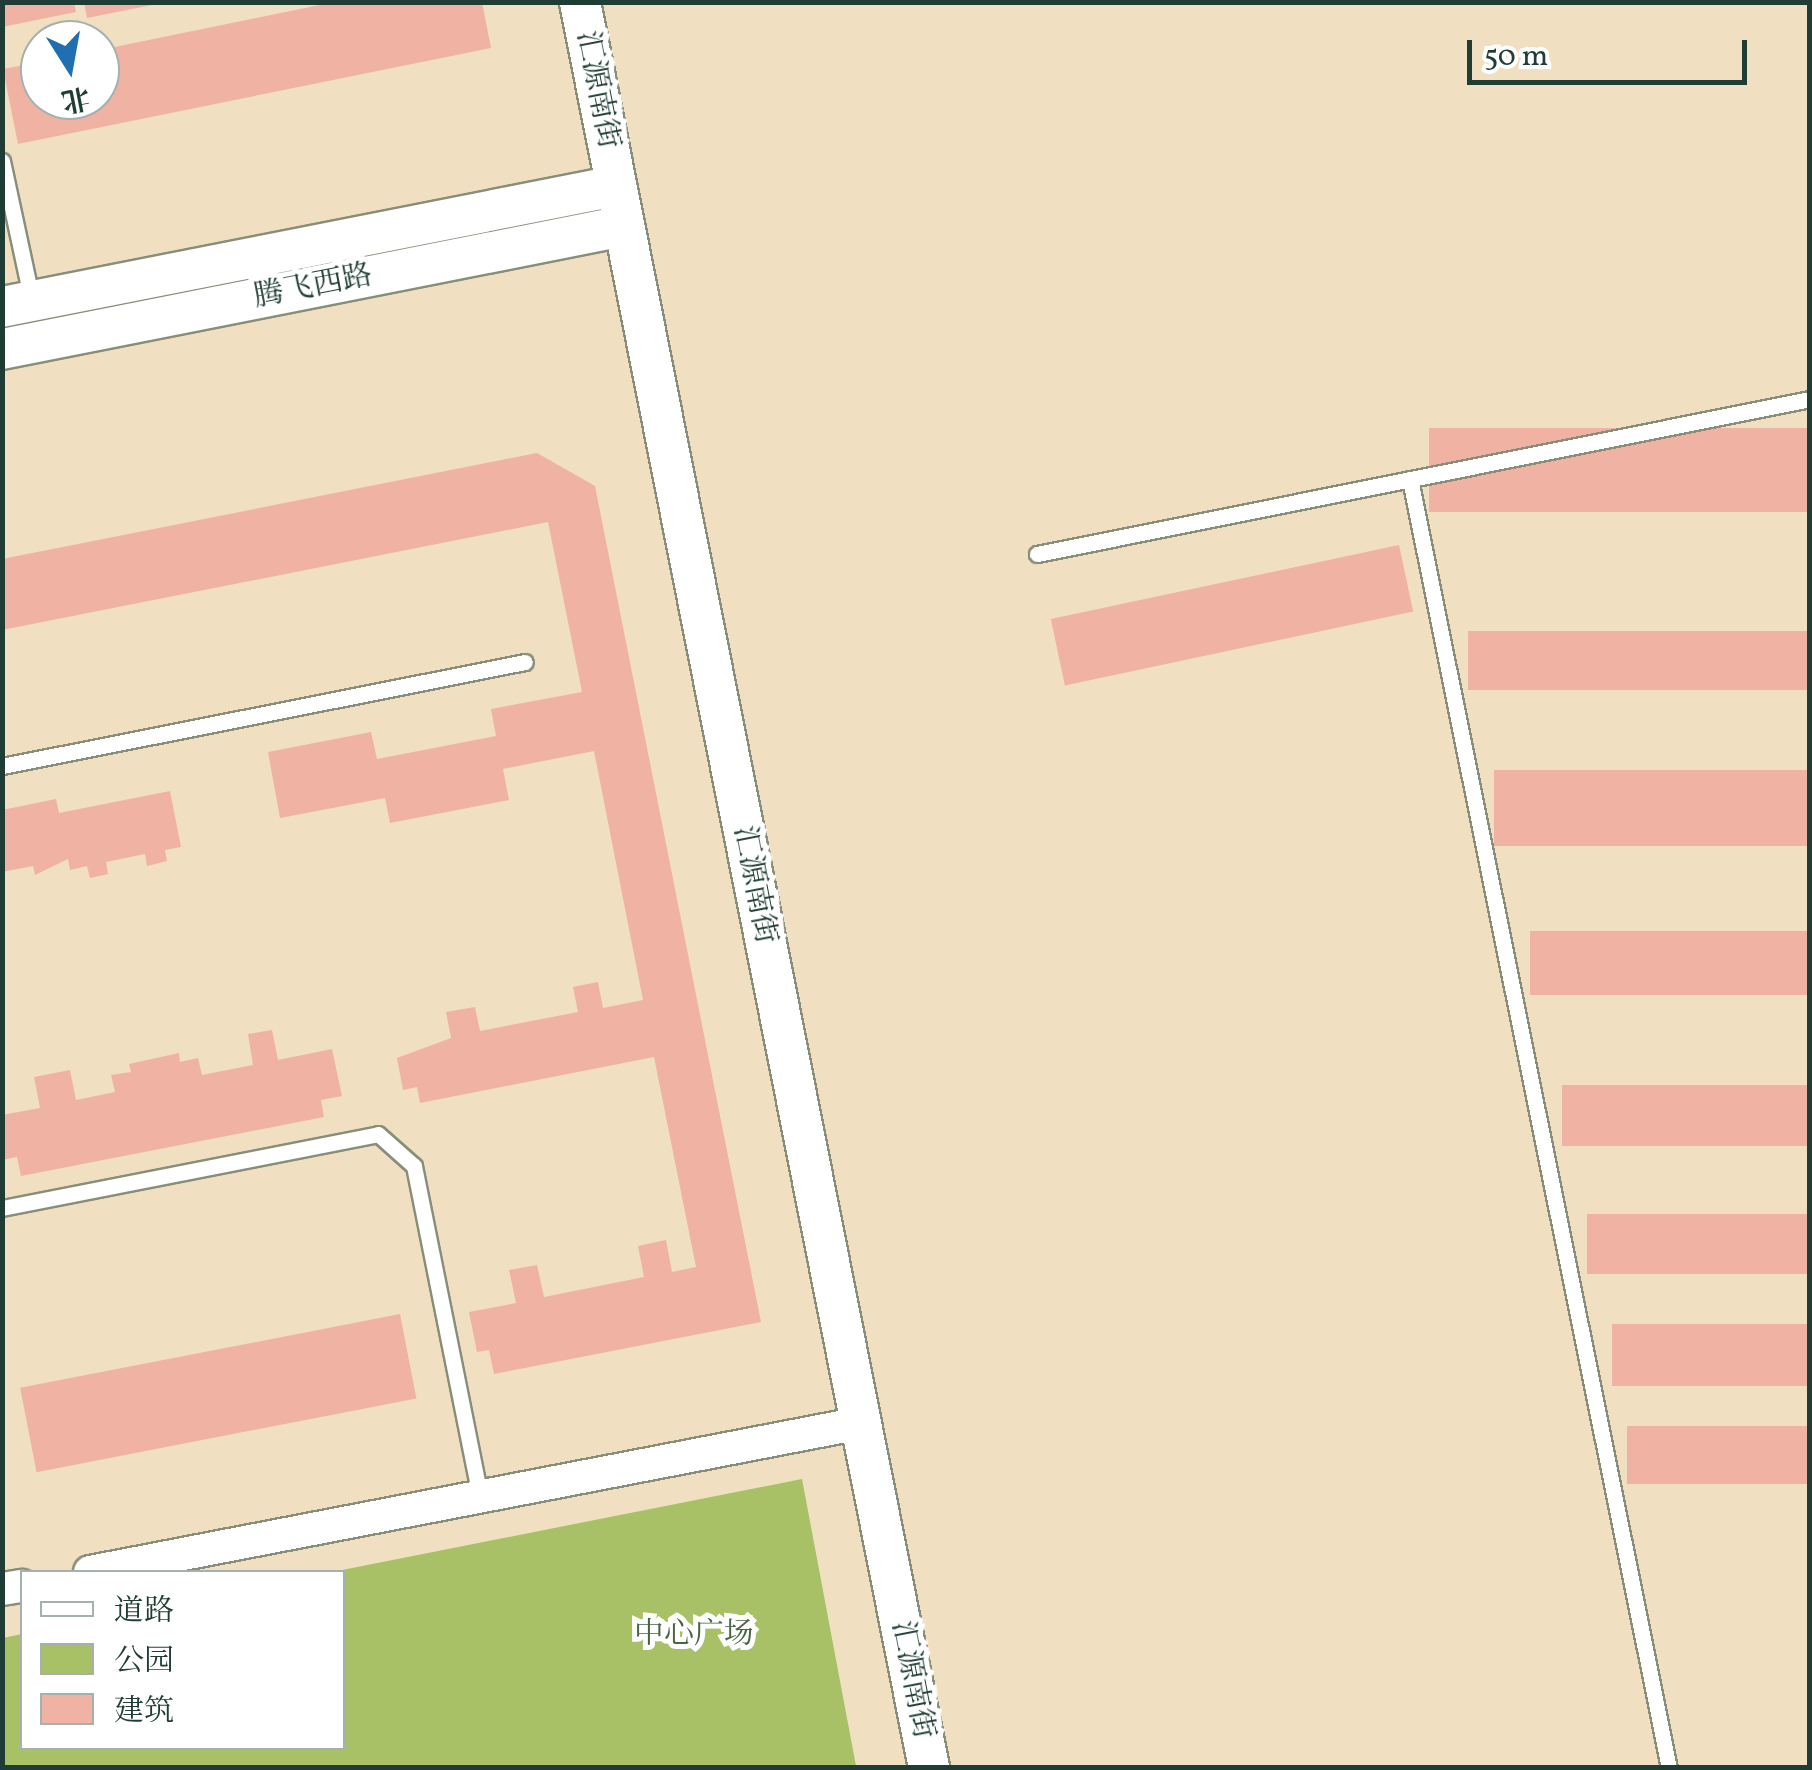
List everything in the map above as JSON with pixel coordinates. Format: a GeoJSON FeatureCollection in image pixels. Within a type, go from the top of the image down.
{"type":"FeatureCollection","features":[{"type":"Feature","properties":{"kind":"street","name":"汇源南街"},"geometry":{"type":"LineString","coordinates":[[580,2],[929,1768]]}},
{"type":"Feature","properties":{"kind":"street","name":"腾飞西路"},"geometry":{"type":"LineString","coordinates":[[17,304],[616,186]]}},
{"type":"Feature","properties":{"kind":"street","name":"腾飞西路"},"geometry":{"type":"LineString","coordinates":[[2,348],[624,226]]}},
{"type":"Feature","properties":{"kind":"street"},"geometry":{"type":"LineString","coordinates":[[100,1570],[861,1423]]}},
{"type":"Feature","properties":{"kind":"lane"},"geometry":{"type":"LineString","coordinates":[[2,161],[17,304]]}},
{"type":"Feature","properties":{"kind":"lane"},"geometry":{"type":"LineString","coordinates":[[1037,554],[1810,399]]}},
{"type":"Feature","properties":{"kind":"lane"},"geometry":{"type":"LineString","coordinates":[[1410,479],[1669,1768]]}},
{"type":"Feature","properties":{"kind":"lane"},"geometry":{"type":"LineString","coordinates":[[2,766],[525,662]]}},
{"type":"Feature","properties":{"kind":"lane"},"geometry":{"type":"LineString","coordinates":[[2,1208],[378,1134],[414,1166],[480,1497]]}},
{"type":"Feature","properties":{"kind":"green space","name":"中心广场"},"geometry":{"type":"Polygon","coordinates":[[[802,1479],[856,1766],[3,1767],[3,1638],[20,1634],[20,1750],[345,1750],[342,1570],[802,1479]]]}},
{"type":"Feature","properties":{"kind":"building"},"geometry":{"type":"Polygon","coordinates":[[[2,2],[74,2],[76,12],[20,20],[20,23],[2,27],[2,2]]]}},
{"type":"Feature","properties":{"kind":"building"},"geometry":{"type":"Polygon","coordinates":[[[84,2],[157,2],[157,4],[87,18],[84,2]]]}},
{"type":"Feature","properties":{"kind":"building"},"geometry":{"type":"Polygon","coordinates":[[[334,2],[482,2],[491,48],[18,144],[3,69],[20,66],[20,120],[120,120],[120,46],[334,2]]]}},
{"type":"Feature","properties":{"kind":"building"},"geometry":{"type":"Polygon","coordinates":[[[1429,428],[1810,428],[1810,512],[1429,512],[1429,428]]]}},
{"type":"Feature","properties":{"kind":"building"},"geometry":{"type":"Polygon","coordinates":[[[537,453],[595,486],[761,1322],[494,1374],[489,1350],[477,1352],[469,1312],[516,1303],[509,1270],[537,1265],[544,1297],[644,1277],[638,1246],[666,1240],[672,1272],[696,1267],[654,1057],[420,1103],[417,1087],[403,1090],[397,1058],[451,1038],[446,1012],[475,1007],[480,1031],[578,1012],[573,987],[598,982],[603,1008],[643,1000],[594,751],[503,769],[509,800],[390,823],[385,798],[280,818],[268,752],[371,732],[377,759],[496,736],[491,709],[582,692],[548,522],[2,630],[2,559],[537,453]]]}},
{"type":"Feature","properties":{"kind":"building"},"geometry":{"type":"Polygon","coordinates":[[[1399,545],[1413,612],[1065,686],[1051,619],[1399,545]]]}},
{"type":"Feature","properties":{"kind":"building"},"geometry":{"type":"Polygon","coordinates":[[[1468,631],[1810,631],[1810,690],[1468,690],[1468,631]]]}},
{"type":"Feature","properties":{"kind":"building"},"geometry":{"type":"Polygon","coordinates":[[[1494,770],[1810,770],[1810,846],[1494,846],[1494,770]]]}},
{"type":"Feature","properties":{"kind":"building"},"geometry":{"type":"Polygon","coordinates":[[[170,791],[181,847],[165,850],[167,861],[147,866],[145,854],[106,862],[108,874],[90,878],[87,866],[70,870],[68,859],[35,875],[33,866],[2,872],[2,810],[56,799],[59,813],[170,791]]]}},
{"type":"Feature","properties":{"kind":"building"},"geometry":{"type":"Polygon","coordinates":[[[1530,931],[1810,931],[1810,995],[1530,995],[1530,931]]]}},
{"type":"Feature","properties":{"kind":"building"},"geometry":{"type":"Polygon","coordinates":[[[272,1030],[278,1060],[332,1049],[342,1096],[321,1100],[324,1117],[21,1176],[17,1157],[2,1160],[2,1115],[40,1108],[34,1077],[70,1070],[76,1100],[115,1092],[111,1075],[131,1072],[129,1064],[179,1053],[180,1062],[198,1058],[202,1075],[253,1065],[248,1034],[272,1030]]]}},
{"type":"Feature","properties":{"kind":"building"},"geometry":{"type":"Polygon","coordinates":[[[1562,1085],[1810,1085],[1810,1146],[1562,1146],[1562,1085]]]}},
{"type":"Feature","properties":{"kind":"building"},"geometry":{"type":"Polygon","coordinates":[[[1587,1214],[1810,1214],[1810,1274],[1587,1274],[1587,1214]]]}},
{"type":"Feature","properties":{"kind":"building"},"geometry":{"type":"Polygon","coordinates":[[[400,1314],[416,1398],[37,1472],[20,1388],[400,1314]]]}},
{"type":"Feature","properties":{"kind":"building"},"geometry":{"type":"Polygon","coordinates":[[[1612,1324],[1810,1324],[1810,1386],[1612,1386],[1612,1324]]]}},
{"type":"Feature","properties":{"kind":"building"},"geometry":{"type":"Polygon","coordinates":[[[1627,1426],[1810,1426],[1810,1484],[1627,1484],[1627,1426]]]}}]}
